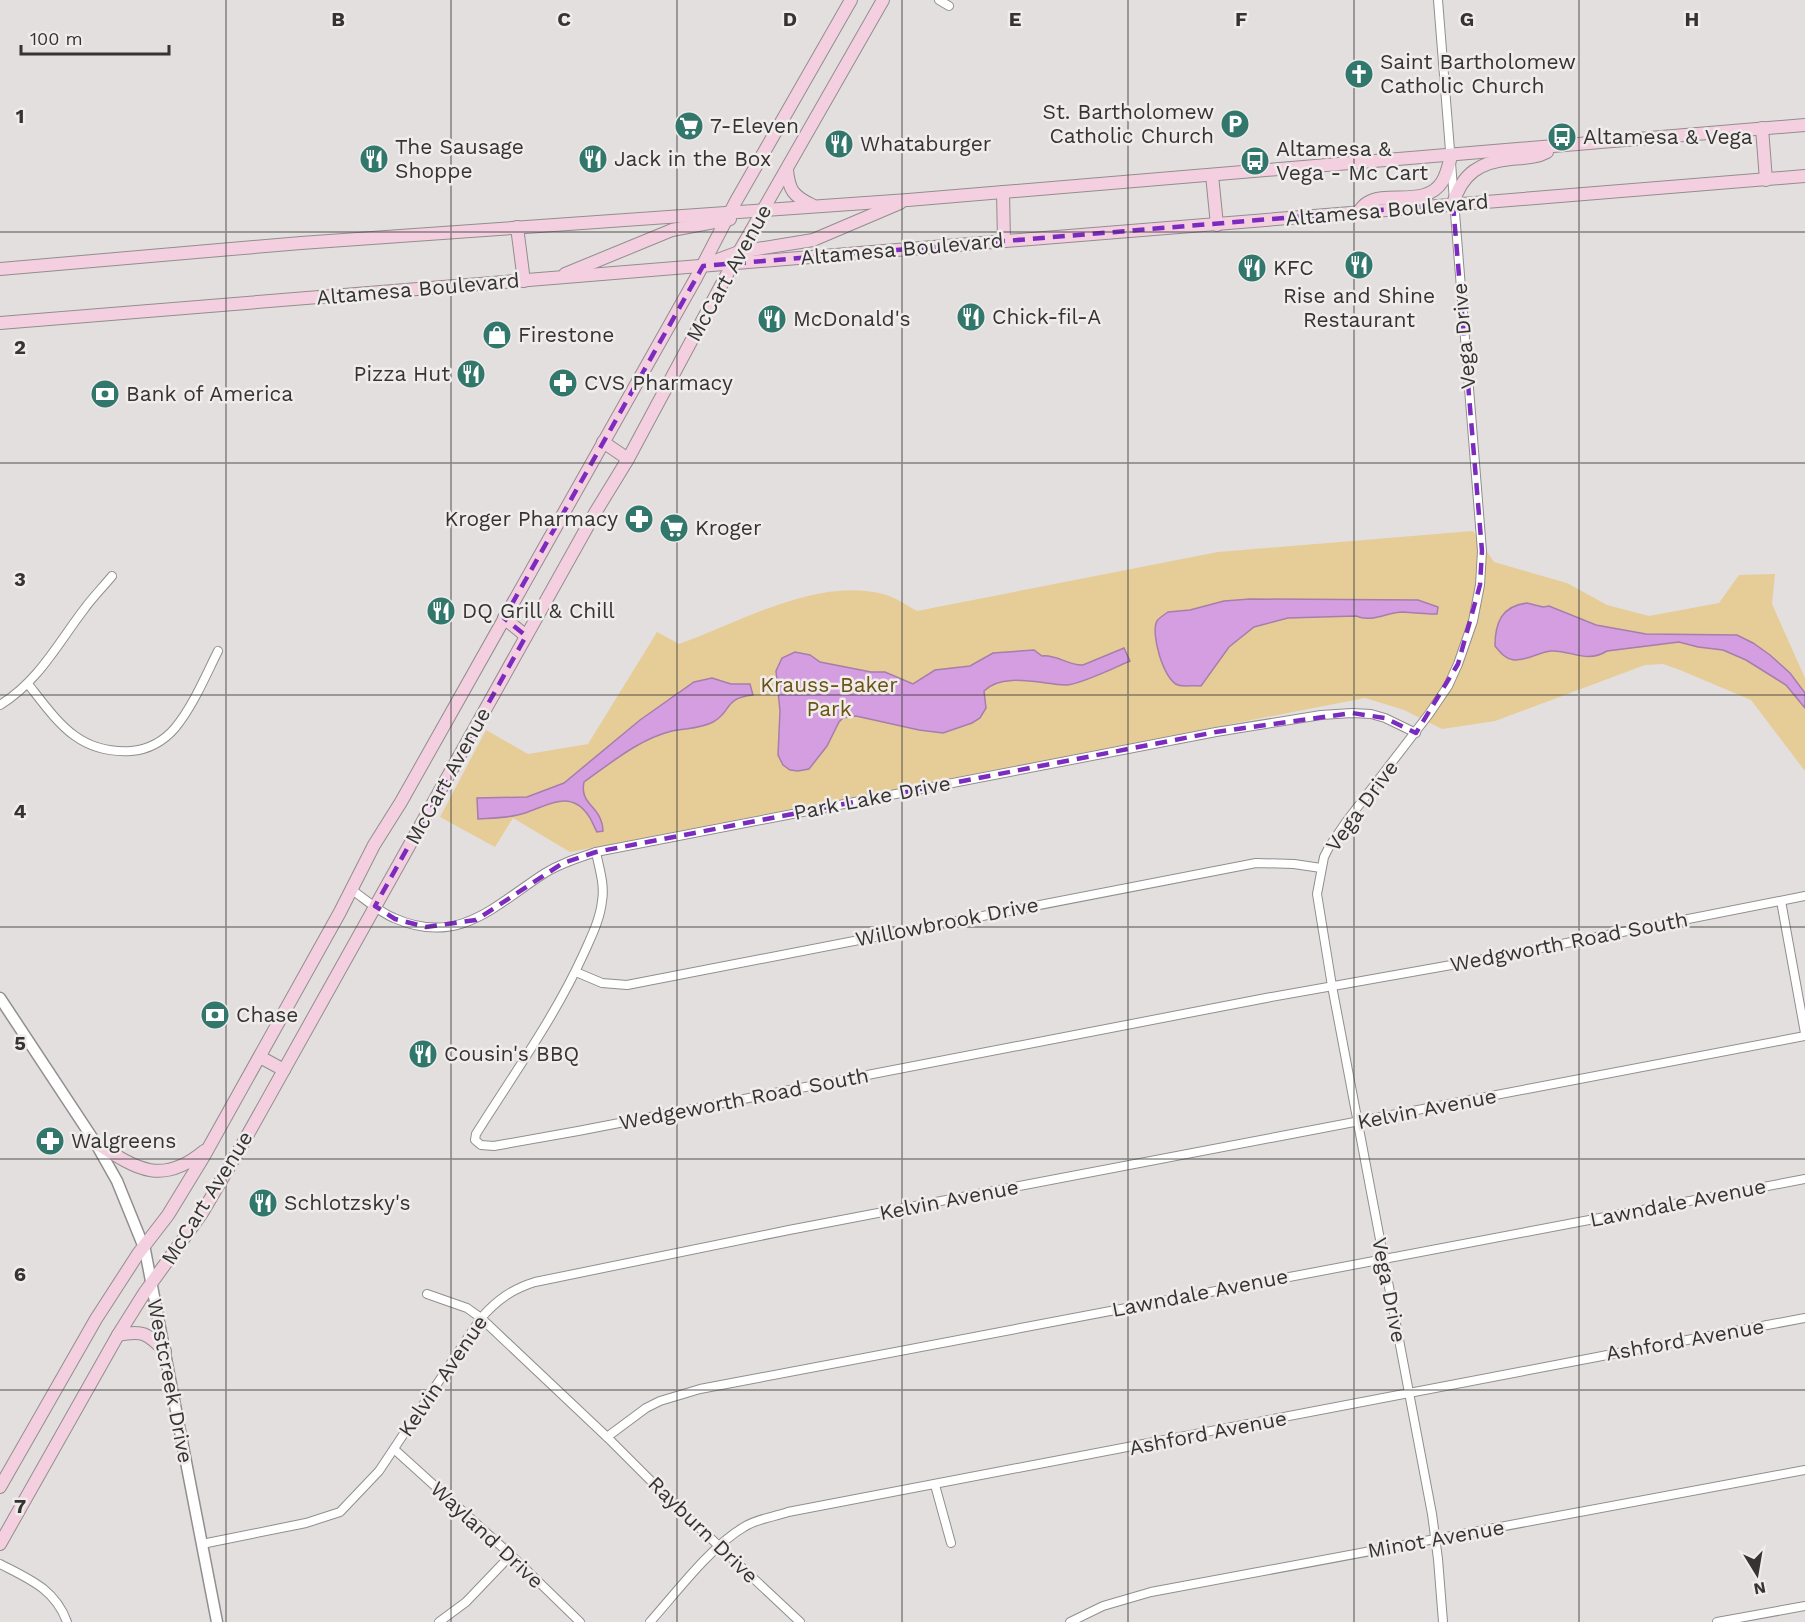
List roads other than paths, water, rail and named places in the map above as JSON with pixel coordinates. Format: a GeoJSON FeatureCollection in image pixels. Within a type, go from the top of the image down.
{"type":"FeatureCollection","features":[{"type":"Feature","properties":{"kind":"main road","name":"McCart Avenue"},"geometry":{"type":"LineString","coordinates":[[0,1487],[96,1319],[144,1246],[168,1215],[211,1144],[352,890],[374,845],[401,802],[851,0]]}},
{"type":"Feature","properties":{"kind":"main road","name":"McCart Avenue"},"geometry":{"type":"LineString","coordinates":[[0,1544],[118,1335],[202,1213],[284,1070],[526,636],[628,459],[732,264],[883,0]]}},
{"type":"Feature","properties":{"kind":"main road"},"geometry":{"type":"LineString","coordinates":[[556,278],[672,230],[764,210],[1451,156],[1805,125]]}},
{"type":"Feature","properties":{"kind":"main road"},"geometry":{"type":"LineString","coordinates":[[1762,128],[1766,180]]}},
{"type":"Feature","properties":{"kind":"main road"},"geometry":{"type":"LineString","coordinates":[[1453,204],[1457,189],[1481,165],[1493,161],[1543,154],[1559,146]]}},
{"type":"Feature","properties":{"kind":"main road"},"geometry":{"type":"LineString","coordinates":[[1358,213],[1370,201],[1417,196],[1433,191],[1446,175],[1451,156]]}},
{"type":"Feature","properties":{"kind":"main road"},"geometry":{"type":"LineString","coordinates":[[787,170],[794,195],[814,206]]}},
{"type":"Feature","properties":{"kind":"main road"},"geometry":{"type":"LineString","coordinates":[[1212,175],[1217,225]]}},
{"type":"Feature","properties":{"kind":"main road","name":"Altamesa Boulevard"},"geometry":{"type":"LineString","coordinates":[[0,323],[1805,176]]}},
{"type":"Feature","properties":{"kind":"main road"},"geometry":{"type":"LineString","coordinates":[[1003,192],[1004,241]]}},
{"type":"Feature","properties":{"kind":"main road"},"geometry":{"type":"LineString","coordinates":[[703,266],[739,252],[813,240],[908,200]]}},
{"type":"Feature","properties":{"kind":"main road"},"geometry":{"type":"LineString","coordinates":[[0,268],[517,227],[729,216]]}},
{"type":"Feature","properties":{"kind":"main road"},"geometry":{"type":"LineString","coordinates":[[517,227],[524,281]]}},
{"type":"Feature","properties":{"kind":"main road"},"geometry":{"type":"LineString","coordinates":[[603,442],[628,459]]}},
{"type":"Feature","properties":{"kind":"main road"},"geometry":{"type":"LineString","coordinates":[[504,618],[526,636]]}},
{"type":"Feature","properties":{"kind":"main road"},"geometry":{"type":"LineString","coordinates":[[260,1057],[284,1070]]}},
{"type":"Feature","properties":{"kind":"main road"},"geometry":{"type":"LineString","coordinates":[[95,1142],[127,1163],[153,1171],[176,1169],[211,1144]]}},
{"type":"Feature","properties":{"kind":"main road"},"geometry":{"type":"LineString","coordinates":[[118,1335],[136,1332],[149,1335],[165,1351]]}},
{"type":"Feature","properties":{"kind":"street"},"geometry":{"type":"LineString","coordinates":[[939,0],[949,6]]}},
{"type":"Feature","properties":{"kind":"street","name":"Vega Drive"},"geometry":{"type":"LineString","coordinates":[[1438,0],[1482,551],[1480,585],[1473,621],[1448,686],[1416,733],[1329,847],[1321,868],[1317,894],[1332,987],[1436,1539],[1443,1622]]}},
{"type":"Feature","properties":{"kind":"street"},"geometry":{"type":"LineString","coordinates":[[0,705],[28,684],[45,666],[86,606],[112,576]]}},
{"type":"Feature","properties":{"kind":"street"},"geometry":{"type":"LineString","coordinates":[[28,684],[54,717],[80,740],[113,752],[137,751],[163,740],[174,729],[188,710],[218,651]]}},
{"type":"Feature","properties":{"kind":"street","name":"Park Lake Drive"},"geometry":{"type":"LineString","coordinates":[[352,890],[395,919],[426,927],[461,924],[476,920],[563,863],[596,852],[1205,734],[1321,716],[1371,714],[1416,733]]}},
{"type":"Feature","properties":{"kind":"street","name":"Wedgeworth Road South"},"geometry":{"type":"LineString","coordinates":[[596,852],[601,874],[603,901],[596,927],[576,972],[557,1005],[476,1134],[475,1140],[481,1145],[494,1146],[568,1133],[1332,987]]}},
{"type":"Feature","properties":{"kind":"street","name":"Willowbrook Drive"},"geometry":{"type":"LineString","coordinates":[[576,972],[602,983],[627,985],[1256,863],[1294,864],[1321,868]]}},
{"type":"Feature","properties":{"kind":"street","name":"Wedgworth Road South"},"geometry":{"type":"LineString","coordinates":[[1332,987],[1805,896]]}},
{"type":"Feature","properties":{"kind":"street"},"geometry":{"type":"LineString","coordinates":[[1781,901],[1805,1034]]}},
{"type":"Feature","properties":{"kind":"street","name":"Westcreek Drive"},"geometry":{"type":"LineString","coordinates":[[0,998],[95,1142],[117,1181],[144,1246],[217,1622]]}},
{"type":"Feature","properties":{"kind":"street","name":"Kelvin Avenue"},"geometry":{"type":"LineString","coordinates":[[202,1544],[306,1523],[340,1512],[379,1471],[481,1318],[496,1301],[510,1292],[536,1282],[789,1230],[1358,1123],[1805,1034]]}},
{"type":"Feature","properties":{"kind":"street","name":"Lawndale Avenue"},"geometry":{"type":"LineString","coordinates":[[607,1437],[646,1408],[660,1401],[700,1389],[1805,1179]]}},
{"type":"Feature","properties":{"kind":"street","name":"Rayburn Drive"},"geometry":{"type":"LineString","coordinates":[[427,1294],[467,1308],[481,1318],[800,1622]]}},
{"type":"Feature","properties":{"kind":"street","name":"Ashford Avenue"},"geometry":{"type":"LineString","coordinates":[[650,1622],[719,1547],[746,1525],[788,1512],[1805,1318]]}},
{"type":"Feature","properties":{"kind":"street","name":"Wayland Drive"},"geometry":{"type":"LineString","coordinates":[[394,1449],[511,1555],[580,1622]]}},
{"type":"Feature","properties":{"kind":"street","name":"Minot Avenue"},"geometry":{"type":"LineString","coordinates":[[1070,1622],[1103,1606],[1142,1594],[1805,1470]]}},
{"type":"Feature","properties":{"kind":"street"},"geometry":{"type":"LineString","coordinates":[[935,1485],[951,1543]]}},
{"type":"Feature","properties":{"kind":"street"},"geometry":{"type":"LineString","coordinates":[[439,1622],[466,1602],[511,1555]]}},
{"type":"Feature","properties":{"kind":"street"},"geometry":{"type":"LineString","coordinates":[[0,1564],[29,1579],[55,1598],[62,1607],[67,1622]]}},
{"type":"Feature","properties":{"kind":"street"},"geometry":{"type":"LineString","coordinates":[[1717,1622],[1805,1606]]}},
{"type":"Feature","properties":{"kind":"place","name":"Saint Bartholomew Catholic Church"},"geometry":{"type":"Point","coordinates":[1359,74]}},
{"type":"Feature","properties":{"kind":"place","name":"St. Bartholomew Catholic Church"},"geometry":{"type":"Point","coordinates":[1235,124]}},
{"type":"Feature","properties":{"kind":"place","name":"7-Eleven"},"geometry":{"type":"Point","coordinates":[689,126]}},
{"type":"Feature","properties":{"kind":"place","name":"Altamesa & Vega"},"geometry":{"type":"Point","coordinates":[1562,137]}},
{"type":"Feature","properties":{"kind":"place","name":"Whataburger"},"geometry":{"type":"Point","coordinates":[839,144]}},
{"type":"Feature","properties":{"kind":"place","name":"The Sausage Shoppe"},"geometry":{"type":"Point","coordinates":[374,159]}},
{"type":"Feature","properties":{"kind":"place","name":"Jack in the Box"},"geometry":{"type":"Point","coordinates":[593,159]}},
{"type":"Feature","properties":{"kind":"place","name":"Altamesa & Vega - Mc Cart"},"geometry":{"type":"Point","coordinates":[1255,161]}},
{"type":"Feature","properties":{"kind":"place","name":"Rise and Shine Restaurant"},"geometry":{"type":"Point","coordinates":[1359,265]}},
{"type":"Feature","properties":{"kind":"place","name":"KFC"},"geometry":{"type":"Point","coordinates":[1252,268]}},
{"type":"Feature","properties":{"kind":"place","name":"Chick-fil-A"},"geometry":{"type":"Point","coordinates":[971,317]}},
{"type":"Feature","properties":{"kind":"place","name":"McDonald's"},"geometry":{"type":"Point","coordinates":[772,319]}},
{"type":"Feature","properties":{"kind":"place","name":"Firestone"},"geometry":{"type":"Point","coordinates":[497,335]}},
{"type":"Feature","properties":{"kind":"place","name":"Pizza Hut"},"geometry":{"type":"Point","coordinates":[471,374]}},
{"type":"Feature","properties":{"kind":"place","name":"CVS Pharmacy"},"geometry":{"type":"Point","coordinates":[563,383]}},
{"type":"Feature","properties":{"kind":"place","name":"Bank of America"},"geometry":{"type":"Point","coordinates":[105,394]}},
{"type":"Feature","properties":{"kind":"place","name":"Kroger Pharmacy"},"geometry":{"type":"Point","coordinates":[639,519]}},
{"type":"Feature","properties":{"kind":"place","name":"Kroger"},"geometry":{"type":"Point","coordinates":[674,528]}},
{"type":"Feature","properties":{"kind":"place","name":"DQ Grill & Chill"},"geometry":{"type":"Point","coordinates":[441,611]}},
{"type":"Feature","properties":{"kind":"place","name":"Chase"},"geometry":{"type":"Point","coordinates":[215,1015]}},
{"type":"Feature","properties":{"kind":"place","name":"Cousin's BBQ"},"geometry":{"type":"Point","coordinates":[423,1054]}},
{"type":"Feature","properties":{"kind":"place","name":"Walgreens"},"geometry":{"type":"Point","coordinates":[50,1141]}},
{"type":"Feature","properties":{"kind":"place","name":"Schlotzsky's"},"geometry":{"type":"Point","coordinates":[263,1203]}},
{"type":"Feature","properties":{"kind":"park label","name":"Krauss-Baker Park"},"geometry":{"type":"Point","coordinates":[829,697]}}]}
